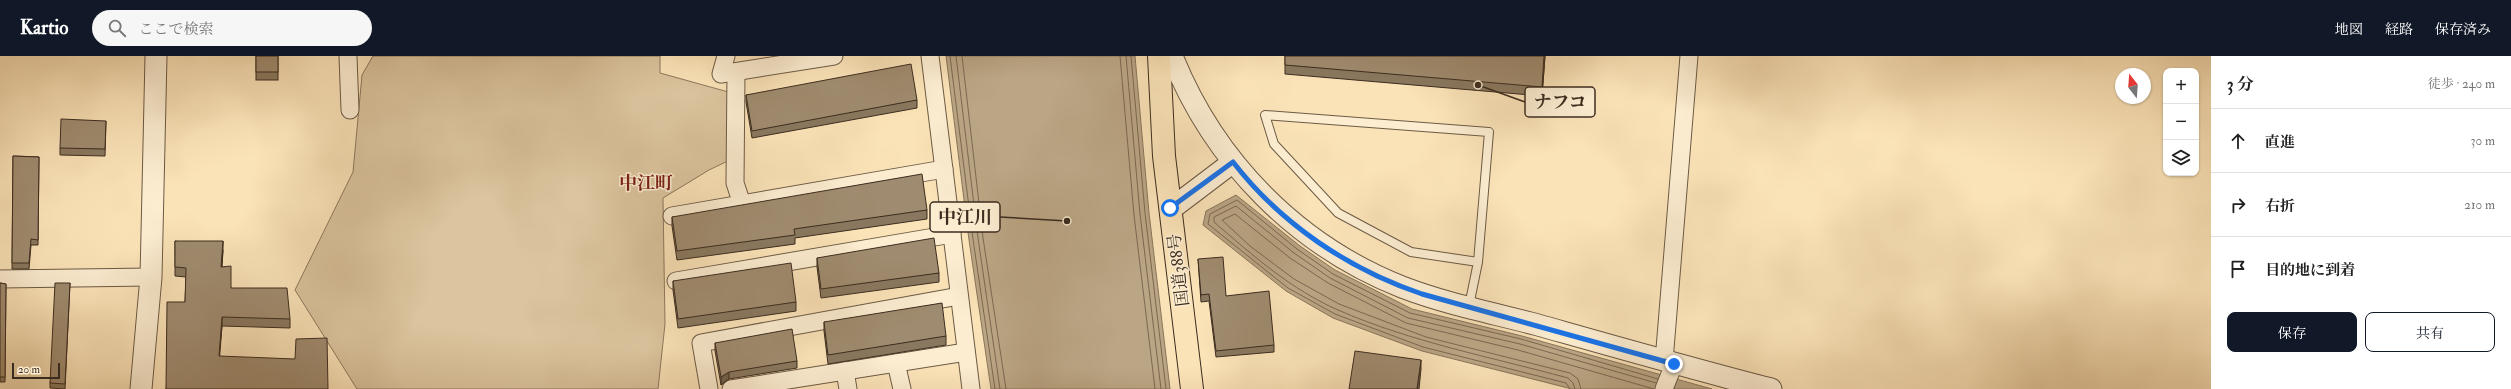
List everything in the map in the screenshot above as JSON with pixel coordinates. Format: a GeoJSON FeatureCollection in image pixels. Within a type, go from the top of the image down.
{"type":"FeatureCollection","features":[{"type":"Feature","properties":{"kind":"highway","name":"国道388号"},"geometry":{"type":"LineString","coordinates":[[1159,56],[1164,156],[1192,389]]}},
{"type":"Feature","properties":{"kind":"street"},"geometry":{"type":"LineString","coordinates":[[142,389],[151,277],[156,56]]}},
{"type":"Feature","properties":{"kind":"street"},"geometry":{"type":"LineString","coordinates":[[348,56],[350,110]]}},
{"type":"Feature","properties":{"kind":"street"},"geometry":{"type":"LineString","coordinates":[[726,56],[721,74],[834,56]]}},
{"type":"Feature","properties":{"kind":"street"},"geometry":{"type":"LineString","coordinates":[[930,56],[971,389]]}},
{"type":"Feature","properties":{"kind":"street"},"geometry":{"type":"LineString","coordinates":[[1172,56],[1187,91],[1210,132],[1233,162],[1266,200],[1300,229],[1343,257],[1404,287],[1469,306],[1668,372],[1771,389]]}},
{"type":"Feature","properties":{"kind":"street"},"geometry":{"type":"LineString","coordinates":[[1668,372],[1689,56]]}},
{"type":"Feature","properties":{"kind":"street"},"geometry":{"type":"LineString","coordinates":[[736,72],[735,183],[742,204]]}},
{"type":"Feature","properties":{"kind":"street"},"geometry":{"type":"LineString","coordinates":[[1170,208],[1233,162]]}},
{"type":"Feature","properties":{"kind":"street"},"geometry":{"type":"LineString","coordinates":[[672,216],[944,169]]}},
{"type":"Feature","properties":{"kind":"street"},"geometry":{"type":"LineString","coordinates":[[676,281],[952,234]]}},
{"type":"Feature","properties":{"kind":"street"},"geometry":{"type":"LineString","coordinates":[[0,279],[151,277]]}},
{"type":"Feature","properties":{"kind":"street"},"geometry":{"type":"LineString","coordinates":[[709,389],[701,344],[959,296]]}},
{"type":"Feature","properties":{"kind":"street"},"geometry":{"type":"LineString","coordinates":[[731,389],[966,352]]}},
{"type":"Feature","properties":{"kind":"street"},"geometry":{"type":"LineString","coordinates":[[896,363],[902,389]]}},
{"type":"Feature","properties":{"kind":"street"},"geometry":{"type":"LineString","coordinates":[[845,371],[848,389]]}},
{"type":"Feature","properties":{"kind":"lane"},"geometry":{"type":"LineString","coordinates":[[1469,306],[1478,262],[1489,132],[1265,115],[1274,144],[1338,213],[1411,252],[1478,262]]}},
{"type":"Feature","properties":{"kind":"shaded area"},"geometry":{"type":"Polygon","coordinates":[[[373,56],[660,56],[660,73],[732,93],[732,159],[709,170],[663,198],[665,324],[658,389],[357,389],[295,290],[353,172],[362,75],[373,56]]]}},
{"type":"Feature","properties":{"kind":"water"},"geometry":{"type":"Polygon","coordinates":[[[946,56],[1135,56],[1149,213],[1170,389],[991,389],[969,240],[946,56]]]}},
{"type":"Feature","properties":{"kind":"water"},"geometry":{"type":"Polygon","coordinates":[[[1236,195],[1300,246],[1335,270],[1412,309],[1522,336],[1712,389],[1572,389],[1422,351],[1333,318],[1286,291],[1203,225],[1206,211],[1236,195]]]}},
{"type":"Feature","properties":{"kind":"building"},"geometry":{"type":"Polygon","coordinates":[[[256,56],[278,56],[278,72],[256,72],[256,56]]]}},
{"type":"Feature","properties":{"kind":"building"},"geometry":{"type":"Polygon","coordinates":[[[1285,56],[1544,56],[1542,87],[1285,65],[1285,56]]]}},
{"type":"Feature","properties":{"kind":"building"},"geometry":{"type":"Polygon","coordinates":[[[911,64],[917,100],[752,131],[746,95],[911,64]]]}},
{"type":"Feature","properties":{"kind":"building"},"geometry":{"type":"Polygon","coordinates":[[[61,119],[106,121],[105,149],[60,148],[61,119]]]}},
{"type":"Feature","properties":{"kind":"building"},"geometry":{"type":"Polygon","coordinates":[[[13,156],[39,157],[38,240],[31,239],[29,263],[12,263],[13,156]]]}},
{"type":"Feature","properties":{"kind":"building"},"geometry":{"type":"Polygon","coordinates":[[[922,174],[927,210],[794,229],[795,235],[677,251],[672,217],[922,174]]]}},
{"type":"Feature","properties":{"kind":"building"},"geometry":{"type":"Polygon","coordinates":[[[934,238],[939,273],[821,289],[817,258],[934,238]]]}},
{"type":"Feature","properties":{"kind":"building"},"geometry":{"type":"Polygon","coordinates":[[[175,241],[223,241],[221,267],[231,266],[231,288],[287,288],[290,319],[222,317],[219,356],[295,359],[296,339],[327,338],[328,389],[166,389],[167,302],[185,302],[186,268],[175,267],[175,241]]]}},
{"type":"Feature","properties":{"kind":"building"},"geometry":{"type":"Polygon","coordinates":[[[1223,257],[1226,296],[1269,291],[1274,345],[1216,351],[1209,294],[1201,295],[1198,259],[1223,257]]]}},
{"type":"Feature","properties":{"kind":"building"},"geometry":{"type":"Polygon","coordinates":[[[791,263],[796,302],[678,319],[673,281],[791,263]]]}},
{"type":"Feature","properties":{"kind":"building"},"geometry":{"type":"Polygon","coordinates":[[[0,283],[6,284],[5,377],[0,377],[0,283]]]}},
{"type":"Feature","properties":{"kind":"building"},"geometry":{"type":"Polygon","coordinates":[[[55,283],[70,283],[65,384],[50,383],[55,283]]]}},
{"type":"Feature","properties":{"kind":"building"},"geometry":{"type":"Polygon","coordinates":[[[942,303],[946,336],[828,355],[824,322],[942,303]]]}},
{"type":"Feature","properties":{"kind":"building"},"geometry":{"type":"Polygon","coordinates":[[[792,329],[797,361],[729,372],[721,377],[715,343],[792,329]]]}},
{"type":"Feature","properties":{"kind":"building"},"geometry":{"type":"Polygon","coordinates":[[[1355,351],[1421,360],[1417,389],[1349,389],[1355,351]]]}},
{"type":"Feature","properties":{"kind":"place","name":"ナフコ"},"geometry":{"type":"Point","coordinates":[1478,85]}},
{"type":"Feature","properties":{"kind":"place","name":"中江川"},"geometry":{"type":"Point","coordinates":[1067,221]}},
{"type":"Feature","properties":{"kind":"district","name":"中江町"},"geometry":{"type":"Point","coordinates":[646,183]}},
{"type":"Feature","properties":{"kind":"route"},"geometry":{"type":"LineString","coordinates":[[1170,208],[1233,162],[1266,200],[1300,229],[1356,265],[1382,278],[1422,294],[1477,308],[1674,364]]}}]}
